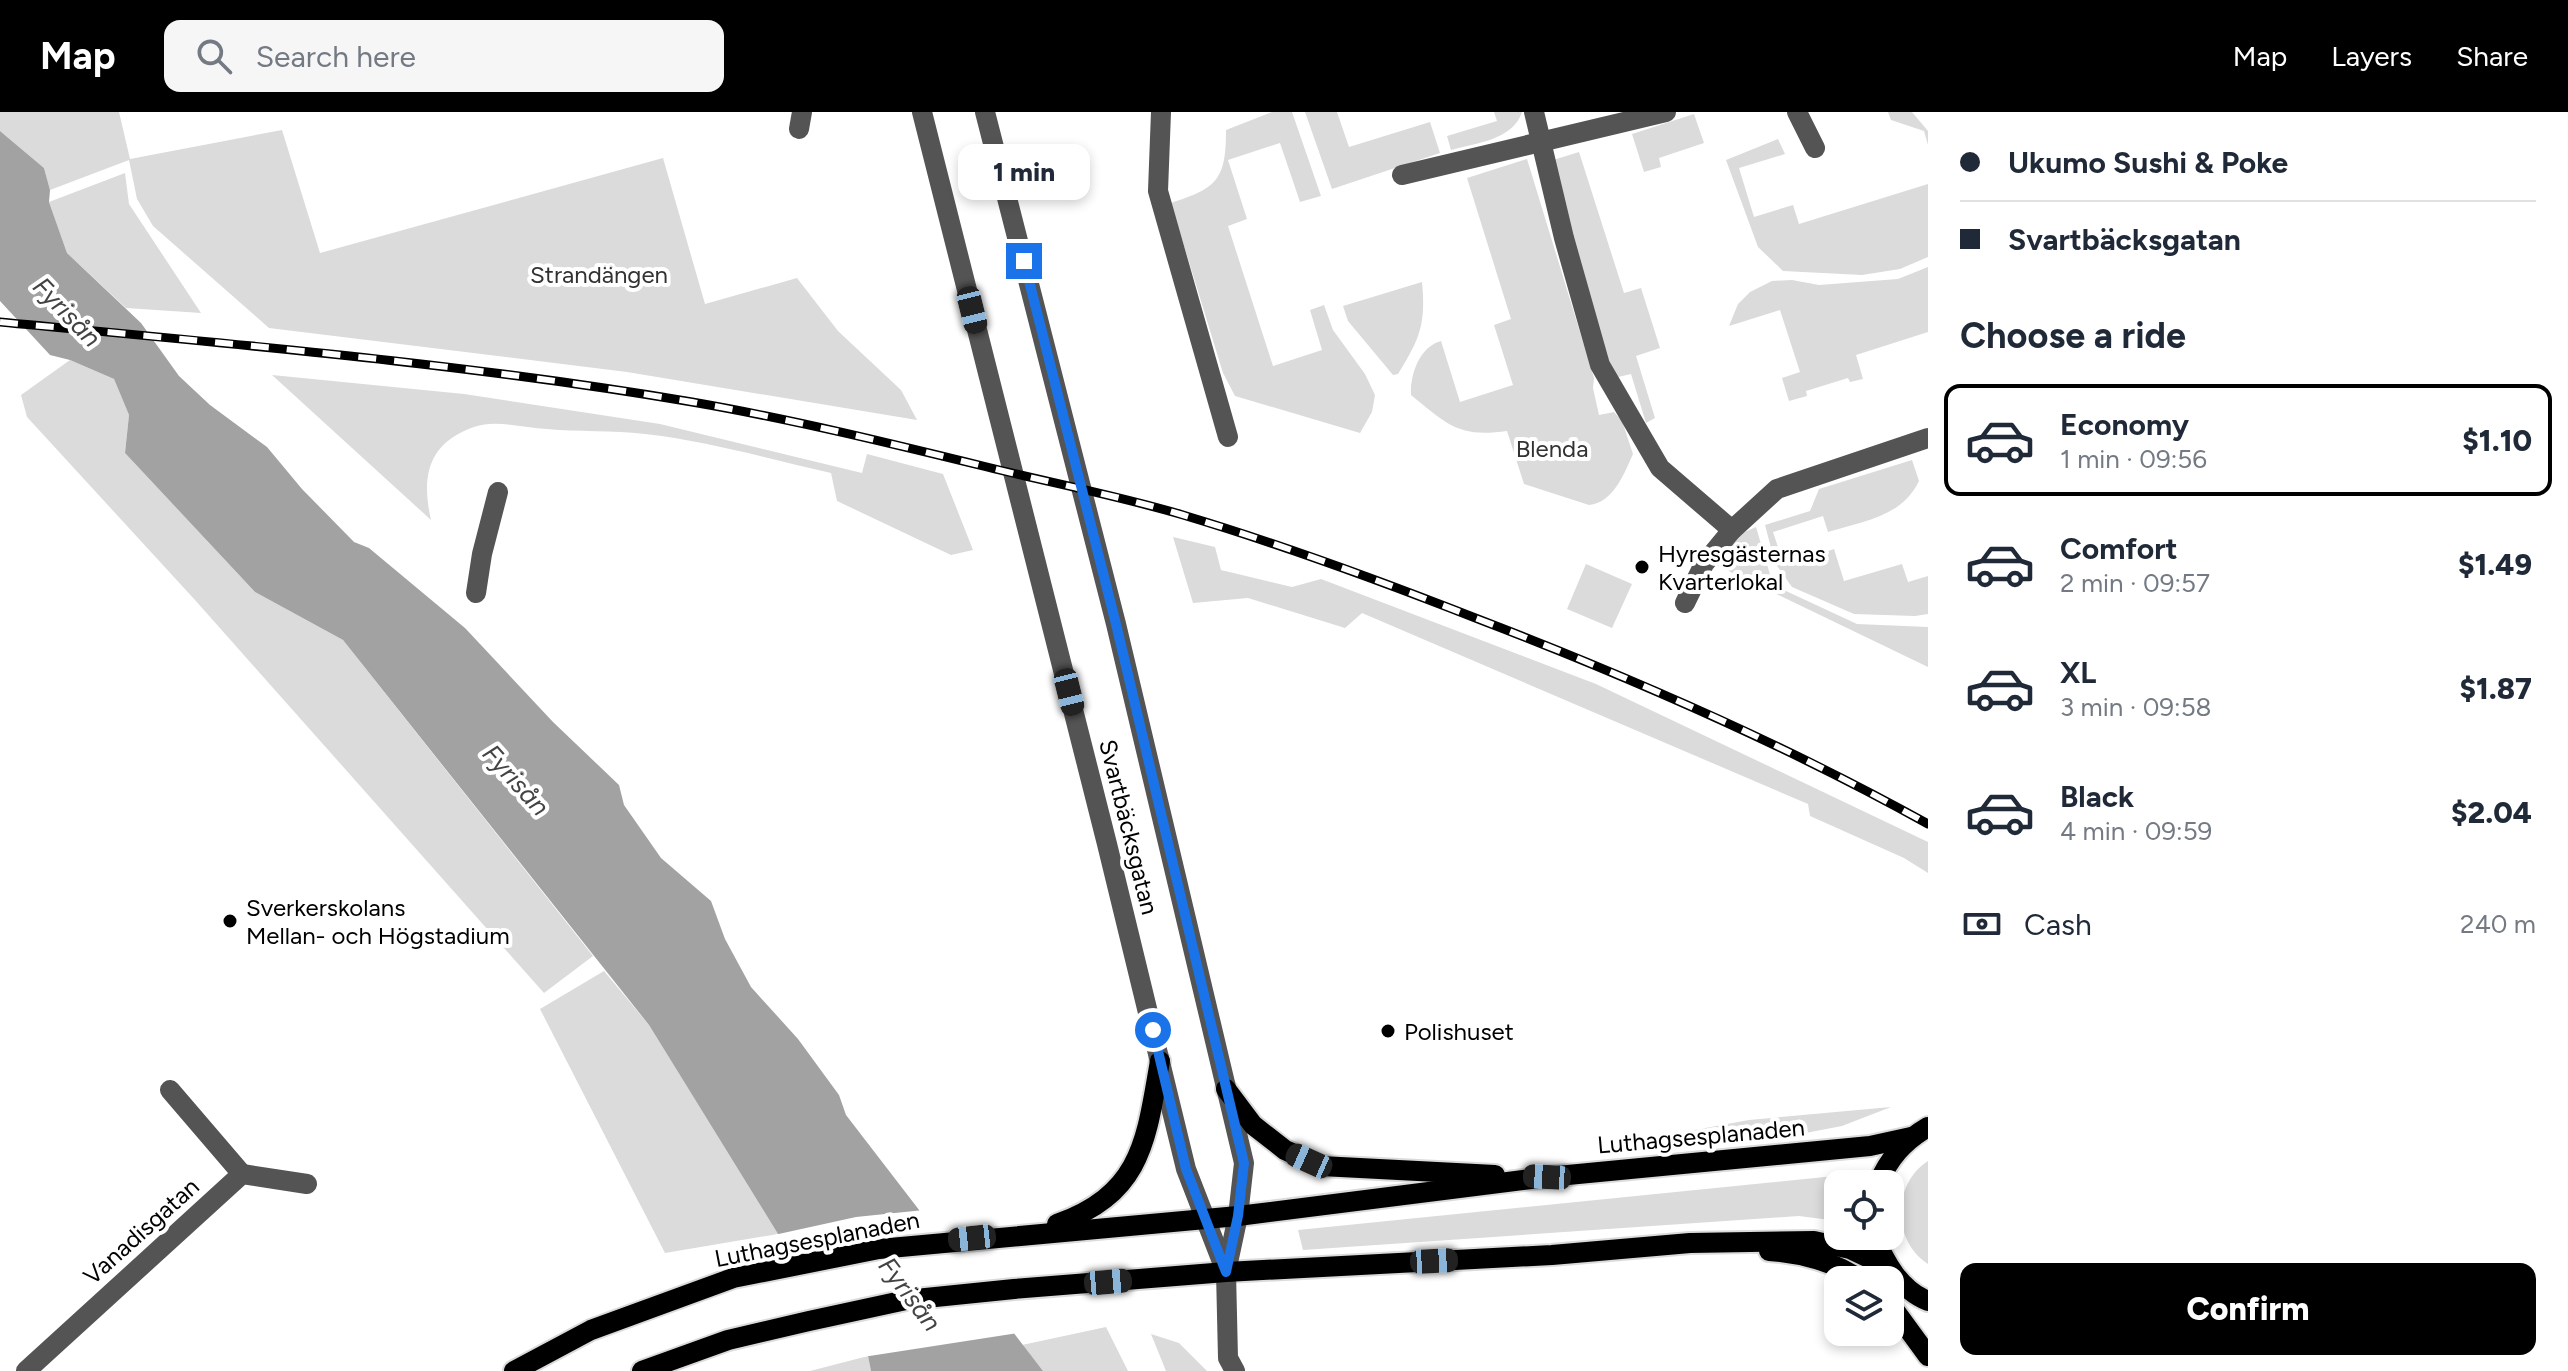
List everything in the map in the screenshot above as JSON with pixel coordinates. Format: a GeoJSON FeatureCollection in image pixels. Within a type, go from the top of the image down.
{"type":"FeatureCollection","features":[{"type":"Feature","properties":{"kind":"main road"},"geometry":{"type":"LineString","coordinates":[[1034,1233],[1077,1217],[1115,1191],[1137,1161],[1147,1136],[1160,1061]]}},
{"type":"Feature","properties":{"kind":"main road"},"geometry":{"type":"LineString","coordinates":[[1226,1089],[1253,1125],[1285,1150],[1321,1166],[1547,1177]]}},
{"type":"Feature","properties":{"kind":"main road"},"geometry":{"type":"LineString","coordinates":[[1884,1170],[1888,1162],[1919,1132]]}},
{"type":"Feature","properties":{"kind":"main road","name":"Luthagsesplanaden"},"geometry":{"type":"LineString","coordinates":[[514,1371],[591,1330],[733,1278],[879,1249],[972,1238],[1238,1216],[1547,1177],[1870,1146],[1919,1132]]}},
{"type":"Feature","properties":{"kind":"main road"},"geometry":{"type":"LineString","coordinates":[[642,1371],[728,1340],[809,1321],[906,1300],[1014,1289],[1226,1272],[1552,1255],[1690,1243],[1814,1241],[1850,1249],[1886,1266]]}},
{"type":"Feature","properties":{"kind":"main road"},"geometry":{"type":"LineString","coordinates":[[1690,1243],[1786,1252],[1832,1266]]}},
{"type":"Feature","properties":{"kind":"main road"},"geometry":{"type":"LineString","coordinates":[[1880,1250],[1886,1266]]}},
{"type":"Feature","properties":{"kind":"main road"},"geometry":{"type":"LineString","coordinates":[[1904,1284],[1925,1304]]}},
{"type":"Feature","properties":{"kind":"main road"},"geometry":{"type":"LineString","coordinates":[[1904,1323],[1928,1356]]}},
{"type":"Feature","properties":{"kind":"street","name":"Svartbäcksgatan"},"geometry":{"type":"LineString","coordinates":[[922,112],[1186,1169],[1226,1272]]}},
{"type":"Feature","properties":{"kind":"street","name":"Svartbäcksgatan"},"geometry":{"type":"LineString","coordinates":[[985,112],[1116,624],[1244,1163],[1238,1216],[1226,1272],[1228,1358],[1235,1371]]}},
{"type":"Feature","properties":{"kind":"street"},"geometry":{"type":"LineString","coordinates":[[1161,112],[1158,191],[1228,437]]}},
{"type":"Feature","properties":{"kind":"street"},"geometry":{"type":"LineString","coordinates":[[1534,112],[1564,238],[1600,365],[1660,468],[1732,530]]}},
{"type":"Feature","properties":{"kind":"street"},"geometry":{"type":"LineString","coordinates":[[1402,175],[1666,112]]}},
{"type":"Feature","properties":{"kind":"street"},"geometry":{"type":"LineString","coordinates":[[1797,112],[1815,148]]}},
{"type":"Feature","properties":{"kind":"street"},"geometry":{"type":"LineString","coordinates":[[1685,603],[1704,564],[1732,530],[1777,489],[1928,438]]}},
{"type":"Feature","properties":{"kind":"street"},"geometry":{"type":"LineString","coordinates":[[476,593],[482,554],[498,492]]}},
{"type":"Feature","properties":{"kind":"street"},"geometry":{"type":"LineString","coordinates":[[170,1090],[242,1174],[307,1184]]}},
{"type":"Feature","properties":{"kind":"street","name":"Vanadisgatan"},"geometry":{"type":"LineString","coordinates":[[26,1371],[242,1174]]}},
{"type":"Feature","properties":{"kind":"green space","name":"Strandängen"},"geometry":{"type":"Polygon","coordinates":[[[0,112],[119,112],[130,159],[282,130],[320,253],[663,158],[705,304],[797,278],[838,331],[901,390],[917,420],[627,372],[269,328],[153,226],[137,199],[129,160],[50,190],[44,168],[0,131],[0,112]]]}},
{"type":"Feature","properties":{"kind":"green space"},"geometry":{"type":"Polygon","coordinates":[[[1272,112],[1292,112],[1321,196],[1300,202],[1280,143],[1228,160],[1247,219],[1228,226],[1273,366],[1322,350],[1310,310],[1324,305],[1333,330],[1365,374],[1375,395],[1372,412],[1360,433],[1235,396],[1223,373],[1171,203],[1199,192],[1216,180],[1224,160],[1226,130],[1272,112]]]}},
{"type":"Feature","properties":{"kind":"green space"},"geometry":{"type":"Polygon","coordinates":[[[1305,112],[1337,112],[1349,147],[1430,122],[1440,153],[1332,189],[1305,112]]]}},
{"type":"Feature","properties":{"kind":"green space"},"geometry":{"type":"Polygon","coordinates":[[[1494,112],[1522,112],[1511,129],[1502,134],[1451,150],[1447,136],[1497,121],[1494,112]]]}},
{"type":"Feature","properties":{"kind":"green space"},"geometry":{"type":"Polygon","coordinates":[[[1888,112],[1912,112],[1928,131],[1928,145],[1924,131],[1891,120],[1888,112]]]}},
{"type":"Feature","properties":{"kind":"green space"},"geometry":{"type":"Polygon","coordinates":[[[1694,114],[1704,143],[1659,158],[1661,167],[1644,172],[1632,134],[1694,114]]]}},
{"type":"Feature","properties":{"kind":"green space"},"geometry":{"type":"Polygon","coordinates":[[[1778,139],[1785,154],[1739,168],[1754,217],[1793,205],[1799,224],[1928,184],[1928,257],[1900,269],[1862,275],[1783,271],[1758,247],[1726,160],[1778,139]]]}},
{"type":"Feature","properties":{"kind":"green space"},"geometry":{"type":"Polygon","coordinates":[[[1579,152],[1624,293],[1641,288],[1660,348],[1636,356],[1655,418],[1646,423],[1631,374],[1614,378],[1550,161],[1579,152]]]}},
{"type":"Feature","properties":{"kind":"green space","name":"Blenda"},"geometry":{"type":"Polygon","coordinates":[[[1527,159],[1594,378],[1599,415],[1614,412],[1622,421],[1633,454],[1611,493],[1589,505],[1524,484],[1507,431],[1476,432],[1454,426],[1411,395],[1417,363],[1427,349],[1441,341],[1460,402],[1513,385],[1494,325],[1511,319],[1467,178],[1527,159]]]}},
{"type":"Feature","properties":{"kind":"green space"},"geometry":{"type":"Polygon","coordinates":[[[125,173],[129,204],[201,313],[126,308],[67,253],[49,202],[125,173]]]}},
{"type":"Feature","properties":{"kind":"green space"},"geometry":{"type":"Polygon","coordinates":[[[1928,267],[1928,332],[1856,355],[1863,379],[1850,382],[1848,378],[1806,391],[1807,396],[1789,401],[1782,378],[1800,372],[1780,310],[1729,326],[1738,304],[1750,292],[1772,281],[1792,280],[1819,285],[1898,279],[1928,267]]]}},
{"type":"Feature","properties":{"kind":"green space"},"geometry":{"type":"Polygon","coordinates":[[[1422,282],[1420,330],[1398,374],[1393,375],[1348,321],[1343,306],[1422,282]]]}},
{"type":"Feature","properties":{"kind":"green space"},"geometry":{"type":"Polygon","coordinates":[[[70,360],[114,379],[129,415],[125,453],[255,592],[343,640],[593,956],[544,993],[195,600],[27,417],[21,395],[70,360]]]}},
{"type":"Feature","properties":{"kind":"green space"},"geometry":{"type":"Polygon","coordinates":[[[272,375],[464,394],[660,424],[862,473],[867,454],[943,474],[973,550],[951,555],[837,501],[831,473],[668,437],[500,424],[474,427],[446,442],[438,452],[428,475],[431,520],[272,375]]]}},
{"type":"Feature","properties":{"kind":"green space"},"geometry":{"type":"Polygon","coordinates":[[[1912,460],[1919,481],[1903,503],[1892,510],[1868,521],[1828,532],[1823,516],[1773,532],[1784,565],[1834,549],[1844,581],[1902,564],[1908,582],[1928,576],[1928,614],[1854,614],[1792,587],[1775,563],[1765,525],[1810,511],[1819,489],[1912,460]]]}},
{"type":"Feature","properties":{"kind":"green space"},"geometry":{"type":"Polygon","coordinates":[[[1756,527],[1771,578],[1786,591],[1857,624],[1928,627],[1928,667],[1716,565],[1740,534],[1756,527]]]}},
{"type":"Feature","properties":{"kind":"green space"},"geometry":{"type":"Polygon","coordinates":[[[1173,537],[1215,547],[1221,570],[1292,587],[1321,579],[1596,684],[1928,842],[1928,873],[1904,858],[1810,816],[1808,804],[1362,613],[1345,628],[1248,598],[1193,603],[1173,537]]]}},
{"type":"Feature","properties":{"kind":"green space"},"geometry":{"type":"Polygon","coordinates":[[[1586,564],[1632,584],[1612,628],[1567,609],[1586,564]]]}},
{"type":"Feature","properties":{"kind":"green space"},"geometry":{"type":"Polygon","coordinates":[[[604,971],[649,1025],[778,1234],[665,1253],[540,1009],[604,971]]]}},
{"type":"Feature","properties":{"kind":"green space"},"geometry":{"type":"Polygon","coordinates":[[[1891,1107],[1842,1126],[1795,1135],[1735,1129],[1689,1131],[1749,1120],[1891,1107]]]}},
{"type":"Feature","properties":{"kind":"green space"},"geometry":{"type":"Polygon","coordinates":[[[1928,1161],[1928,1264],[1916,1254],[1904,1230],[1904,1195],[1916,1171],[1928,1161]]]}},
{"type":"Feature","properties":{"kind":"green space"},"geometry":{"type":"Polygon","coordinates":[[[1824,1177],[1824,1219],[1799,1216],[1303,1250],[1298,1230],[1824,1177]]]}},
{"type":"Feature","properties":{"kind":"green space"},"geometry":{"type":"Polygon","coordinates":[[[1106,1327],[1128,1371],[1043,1371],[1022,1345],[1106,1327]]]}},
{"type":"Feature","properties":{"kind":"green space"},"geometry":{"type":"Polygon","coordinates":[[[1151,1334],[1179,1343],[1207,1371],[1166,1371],[1151,1334]]]}},
{"type":"Feature","properties":{"kind":"green space"},"geometry":{"type":"Polygon","coordinates":[[[868,1356],[871,1371],[810,1371],[868,1356]]]}},
{"type":"Feature","properties":{"kind":"water","name":"Fyrisån"},"geometry":{"type":"Polygon","coordinates":[[[0,131],[44,168],[50,190],[49,202],[67,253],[141,323],[179,376],[210,405],[267,447],[302,489],[354,542],[369,548],[465,628],[553,722],[619,785],[624,805],[661,858],[711,901],[725,939],[751,987],[798,1039],[839,1095],[846,1115],[1043,1371],[871,1371],[868,1356],[778,1234],[649,1025],[343,640],[255,592],[125,453],[129,415],[114,379],[50,355],[0,301],[0,131]]]}},
{"type":"Feature","properties":{"kind":"pier"},"geometry":{"type":"Polygon","coordinates":[[[924,1210],[1018,1333],[863,1357],[774,1235],[856,1217],[924,1210]]]}},
{"type":"Feature","properties":{"kind":"railway"},"geometry":{"type":"LineString","coordinates":[[0,322],[347,356],[606,388],[803,424],[1135,502],[1332,564],[1593,665],[1763,740],[1928,824]]}},
{"type":"Feature","properties":{"kind":"place","name":"Hyresgästernas Kvarterlokal"},"geometry":{"type":"Point","coordinates":[1642,567]}},
{"type":"Feature","properties":{"kind":"place","name":"Sverkerskolans Mellan- och Högstadium"},"geometry":{"type":"Point","coordinates":[230,921]}},
{"type":"Feature","properties":{"kind":"place","name":"Polishuset"},"geometry":{"type":"Point","coordinates":[1388,1031]}},
{"type":"Feature","properties":{"kind":"route"},"geometry":{"type":"LineString","coordinates":[[1024,261],[1116,624],[1244,1163],[1238,1216],[1226,1272],[1186,1169],[1153,1030]]}}]}
